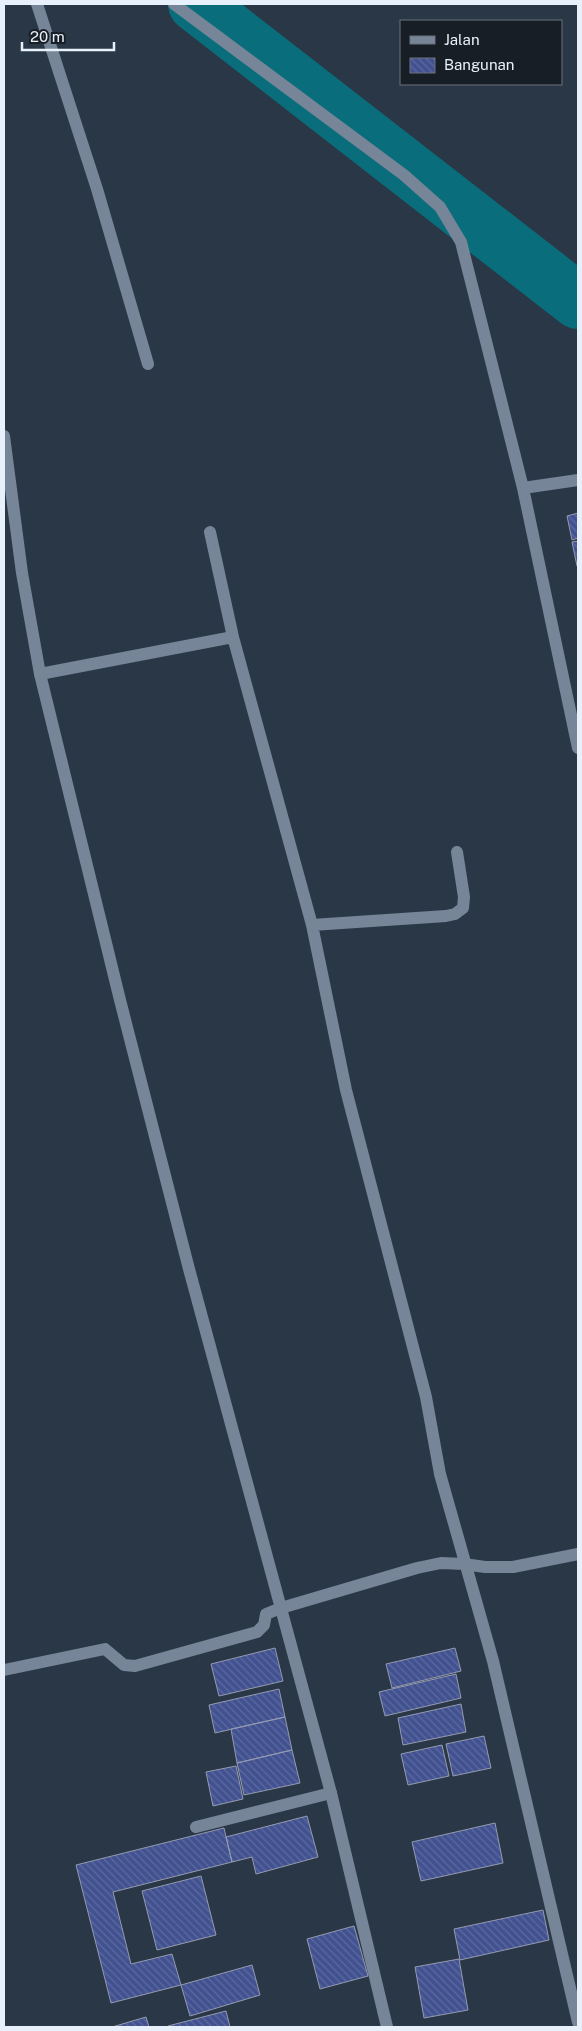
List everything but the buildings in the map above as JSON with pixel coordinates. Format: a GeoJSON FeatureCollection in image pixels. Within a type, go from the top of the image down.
{"type":"FeatureCollection","features":[{"type":"Feature","properties":{"kind":"street"},"geometry":{"type":"LineString","coordinates":[[37,4],[98,189],[148,364]]}},
{"type":"Feature","properties":{"kind":"street"},"geometry":{"type":"LineString","coordinates":[[174,4],[404,175],[440,207],[460,242],[523,488],[578,748]]}},
{"type":"Feature","properties":{"kind":"street"},"geometry":{"type":"LineString","coordinates":[[4,436],[7,488],[40,674],[120,1000],[189,1269],[331,1793],[387,2027]]}},
{"type":"Feature","properties":{"kind":"street"},"geometry":{"type":"LineString","coordinates":[[523,488],[578,480]]}},
{"type":"Feature","properties":{"kind":"street"},"geometry":{"type":"LineString","coordinates":[[210,532],[233,637],[312,926],[346,1090],[416,1358],[433,1431],[440,1474],[493,1661],[578,2022]]}},
{"type":"Feature","properties":{"kind":"street"},"geometry":{"type":"LineString","coordinates":[[40,674],[233,637]]}},
{"type":"Feature","properties":{"kind":"street"},"geometry":{"type":"LineString","coordinates":[[312,926],[455,914],[462,908],[464,897],[457,852]]}},
{"type":"Feature","properties":{"kind":"street"},"geometry":{"type":"LineString","coordinates":[[4,1670],[105,1649],[124,1665],[135,1666],[257,1632],[264,1625],[266,1614],[417,1568],[441,1563],[464,1564],[485,1568],[513,1567],[578,1554]]}},
{"type":"Feature","properties":{"kind":"street"},"geometry":{"type":"LineString","coordinates":[[196,1826],[331,1793]]}},
{"type":"Feature","properties":{"kind":"waterway"},"geometry":{"type":"LineString","coordinates":[[196,4],[578,301]]}}]}
